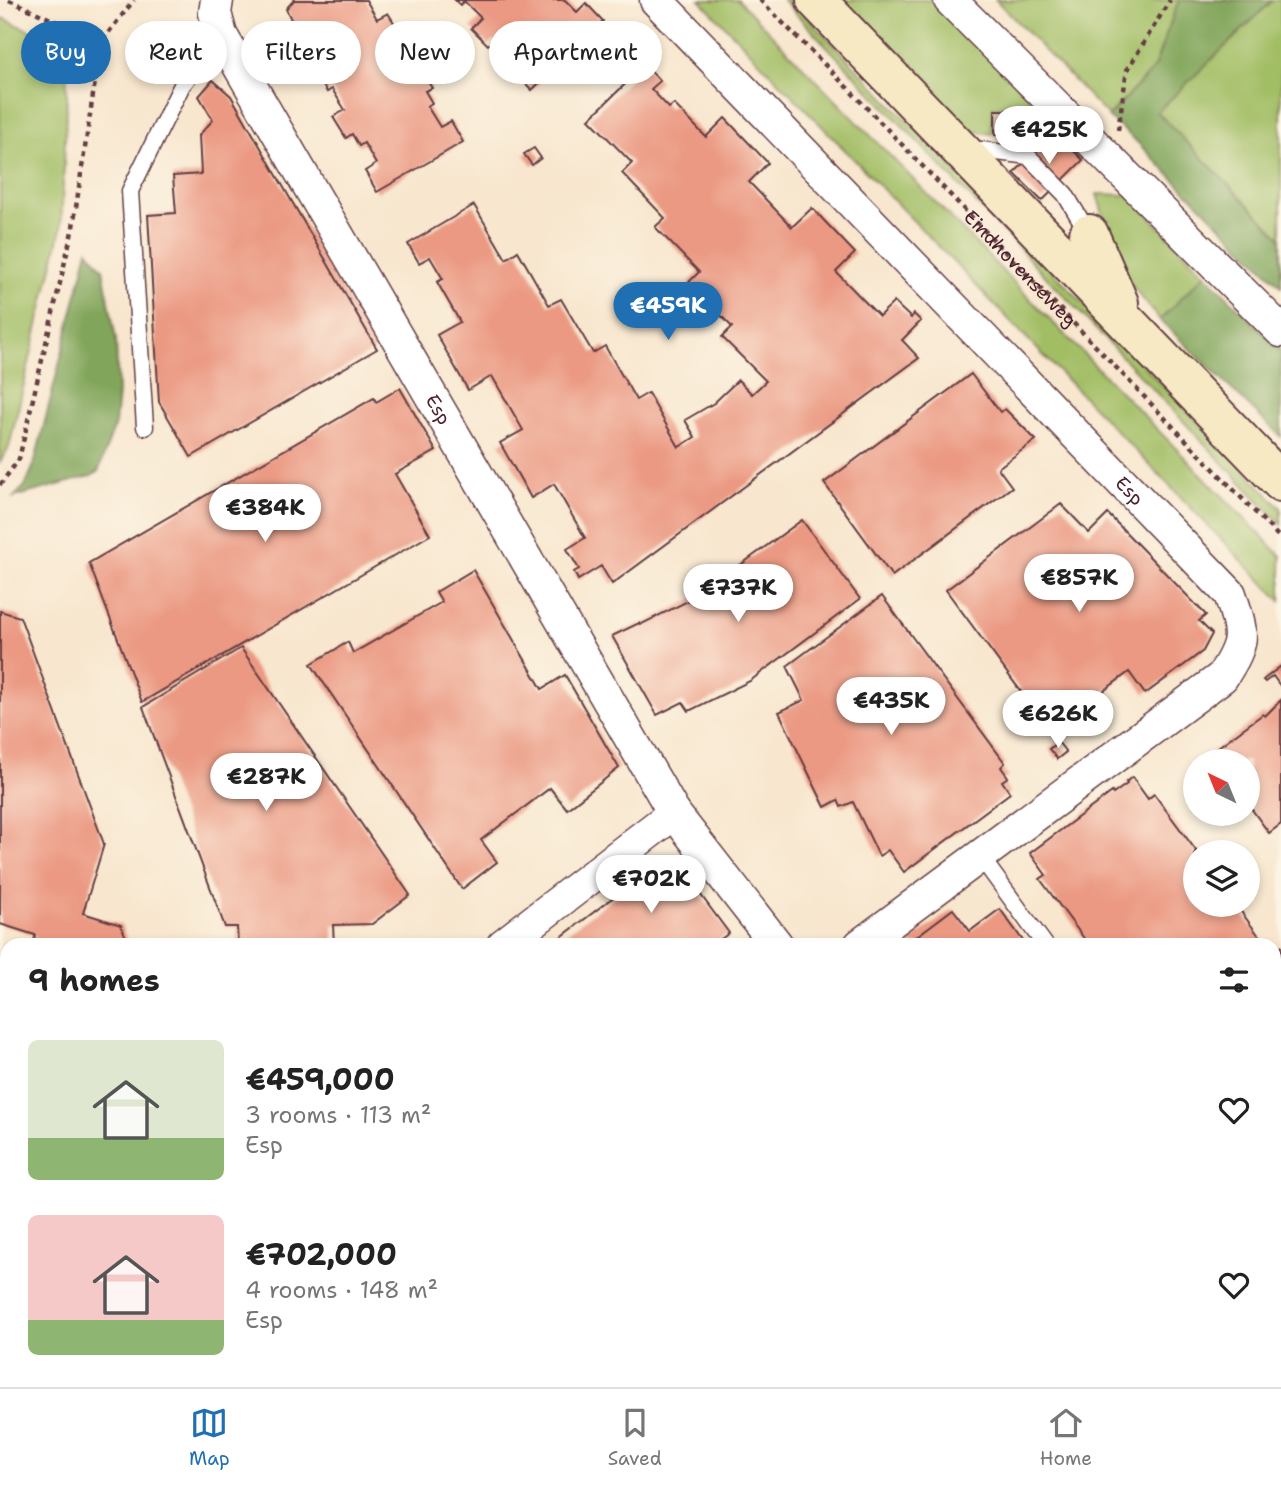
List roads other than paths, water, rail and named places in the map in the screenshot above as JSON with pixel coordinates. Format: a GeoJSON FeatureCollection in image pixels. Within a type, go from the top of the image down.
{"type":"FeatureCollection","features":[{"type":"Feature","properties":{"kind":"main road","name":"Eindhovenseweg"},"geometry":{"type":"LineString","coordinates":[[816,0],[1281,482]]}},
{"type":"Feature","properties":{"kind":"main road"},"geometry":{"type":"LineString","coordinates":[[1089,234],[1130,328]]}},
{"type":"Feature","properties":{"kind":"street","name":"Esp"},"geometry":{"type":"LineString","coordinates":[[217,0],[215,13],[217,21]]}},
{"type":"Feature","properties":{"kind":"street","name":"Esp"},"geometry":{"type":"LineString","coordinates":[[656,0],[1230,594],[1242,632],[1236,656],[1222,677],[869,938]]}},
{"type":"Feature","properties":{"kind":"street"},"geometry":{"type":"LineString","coordinates":[[950,0],[1281,331]]}},
{"type":"Feature","properties":{"kind":"street","name":"Esp"},"geometry":{"type":"LineString","coordinates":[[227,45],[674,813],[772,938]]}},
{"type":"Feature","properties":{"kind":"street"},"geometry":{"type":"LineString","coordinates":[[512,938],[674,813]]}},
{"type":"Feature","properties":{"kind":"lane"},"geometry":{"type":"LineString","coordinates":[[145,427],[130,191],[183,84]]}},
{"type":"Feature","properties":{"kind":"lane"},"geometry":{"type":"LineString","coordinates":[[960,151],[981,150],[1028,156],[1065,194],[1089,234]]}},
{"type":"Feature","properties":{"kind":"lane"},"geometry":{"type":"LineString","coordinates":[[980,856],[1040,938]]}}]}
